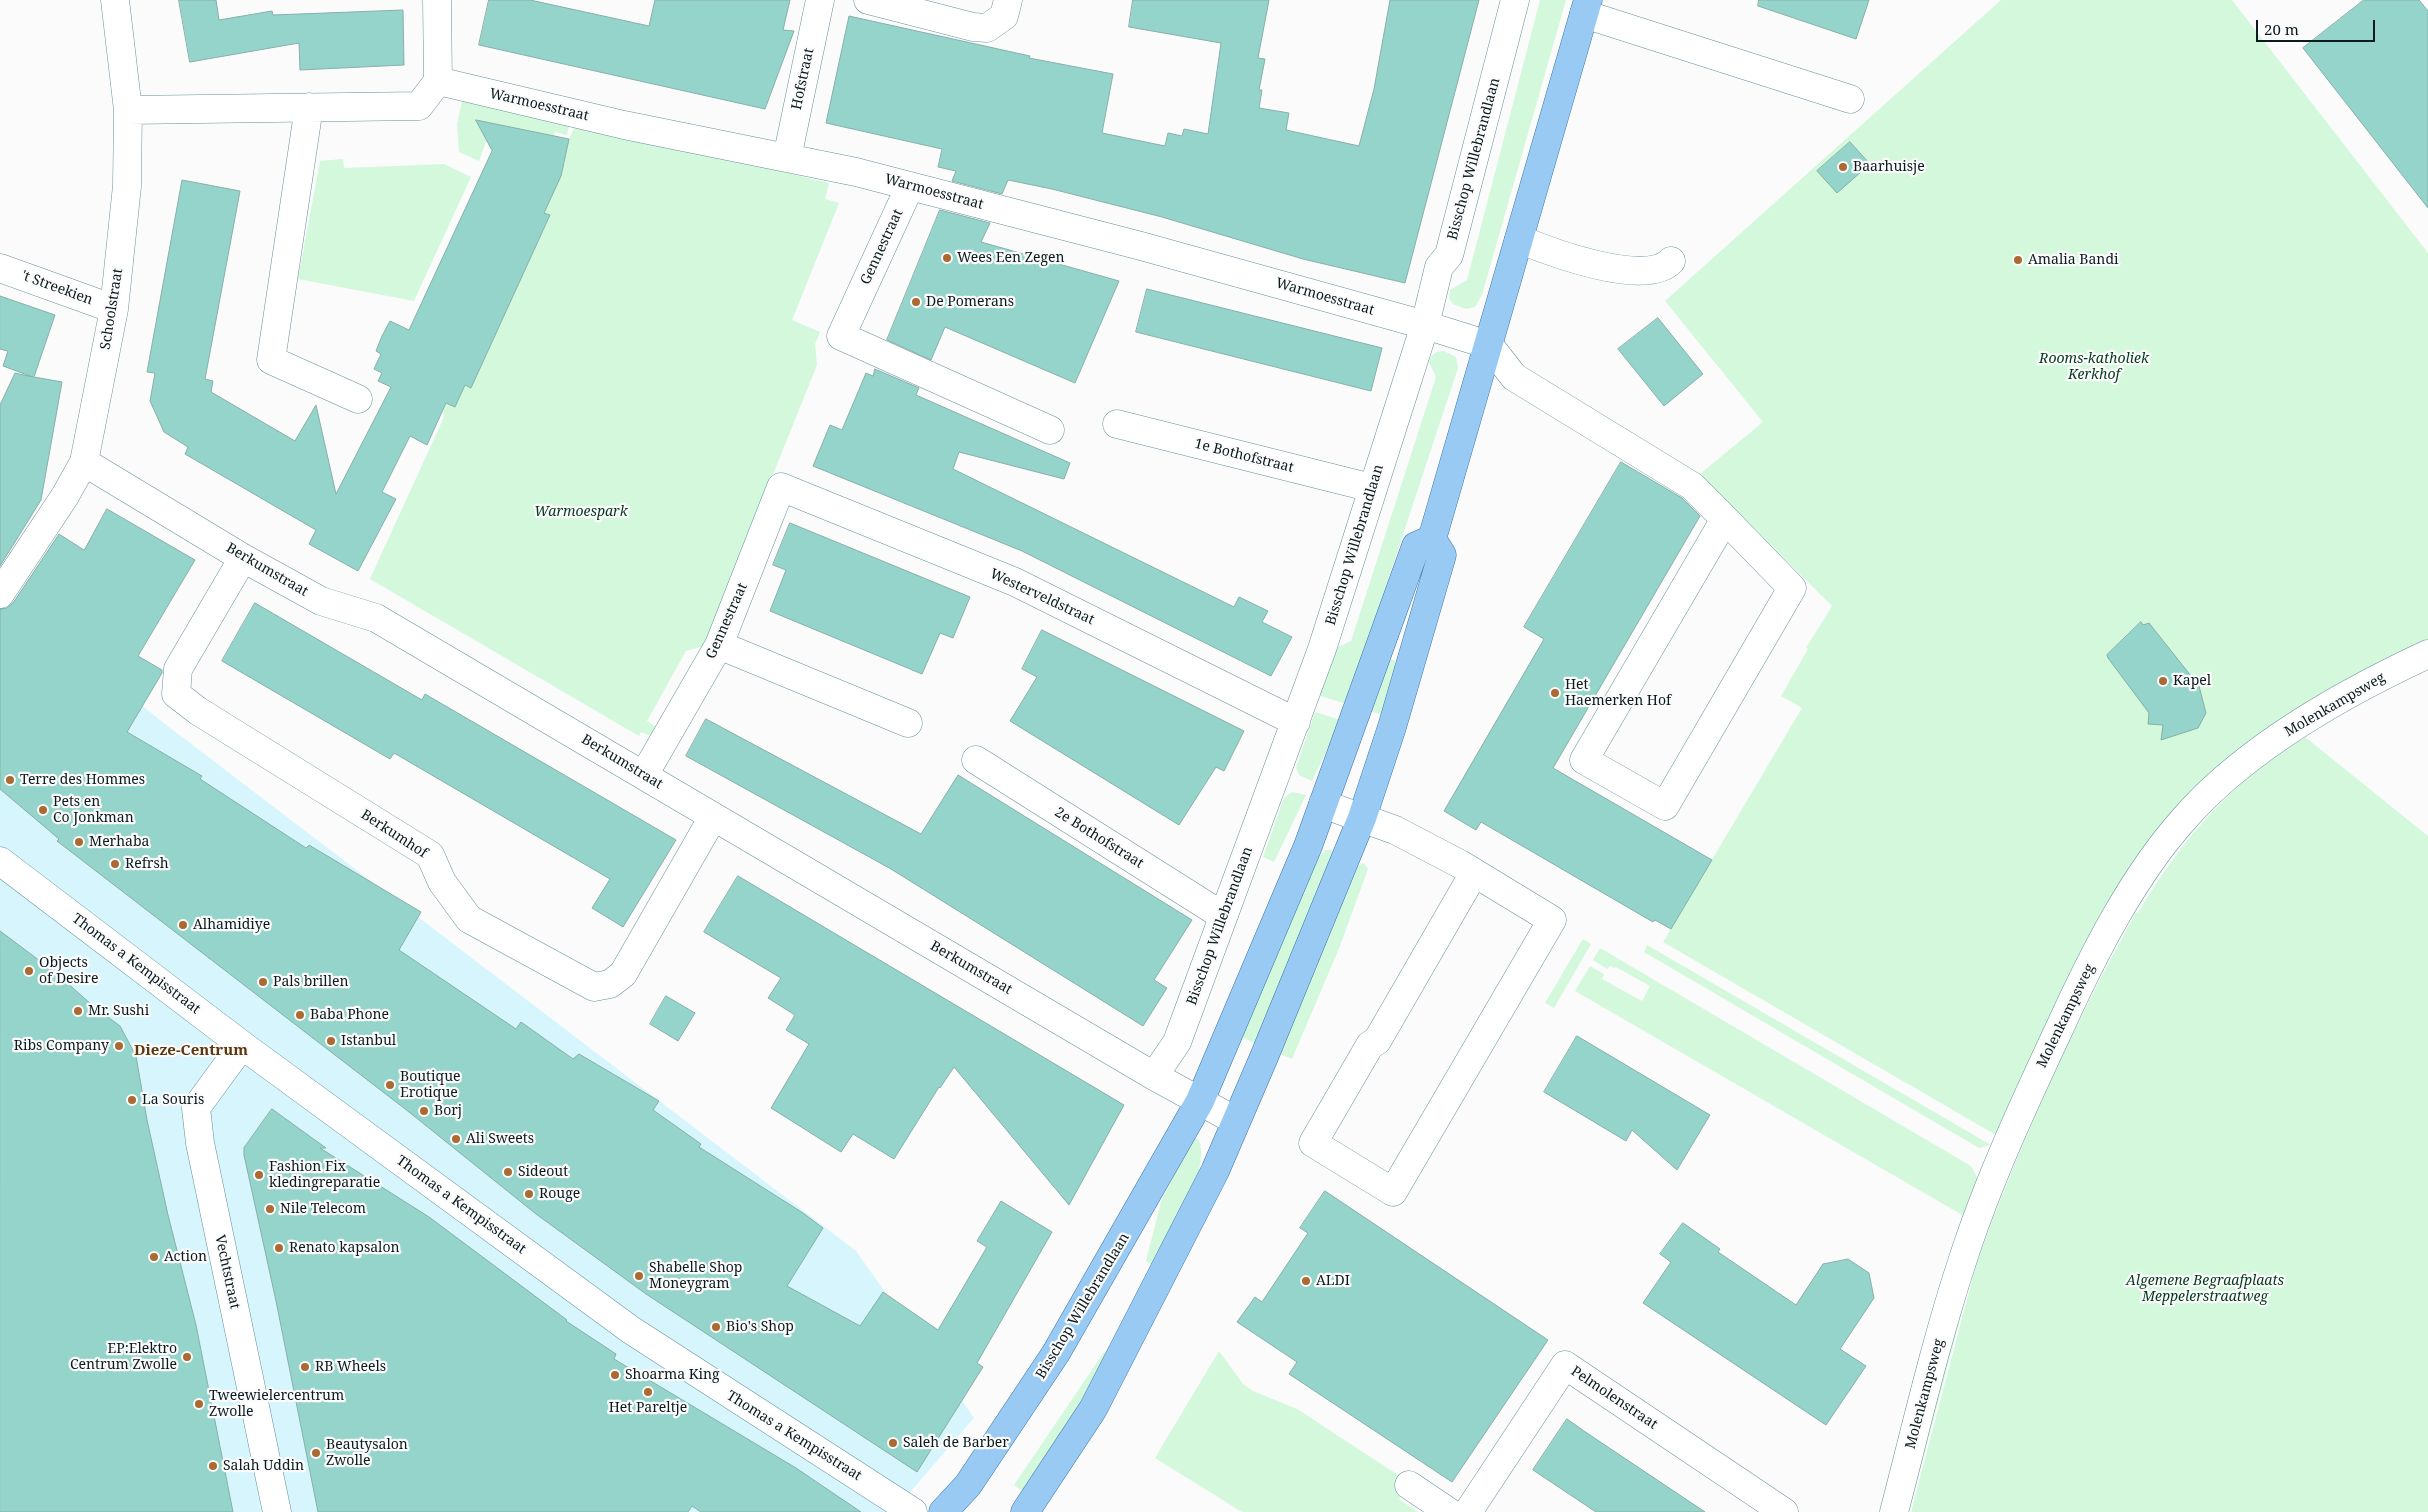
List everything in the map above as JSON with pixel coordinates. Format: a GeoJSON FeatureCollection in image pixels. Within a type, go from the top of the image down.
{"type":"FeatureCollection","features":[{"type":"Feature","properties":{"kind":"main road"},"geometry":{"type":"LineString","coordinates":[[1025,1512],[1093,1409],[1199,1204],[1268,1048],[1362,818],[1392,727],[1442,555],[1432,539],[1586,7]]}},
{"type":"Feature","properties":{"kind":"main road","name":"Bisschop Willebrandlaan"},"geometry":{"type":"LineString","coordinates":[[943,1512],[968,1485],[1056,1353],[1200,1101],[1253,980],[1323,804],[1416,546],[1432,539]]}},
{"type":"Feature","properties":{"kind":"street","name":"Schoolstraat"},"geometry":{"type":"LineString","coordinates":[[0,594],[65,496],[84,462],[114,310],[126,186],[128,110],[115,0]]}},
{"type":"Feature","properties":{"kind":"street"},"geometry":{"type":"LineString","coordinates":[[128,110],[419,106],[438,82],[437,0]]}},
{"type":"Feature","properties":{"kind":"street","name":"Hofstraat"},"geometry":{"type":"LineString","coordinates":[[787,158],[820,0]]}},
{"type":"Feature","properties":{"kind":"street"},"geometry":{"type":"LineString","coordinates":[[868,0],[973,27],[987,28],[1004,16],[1008,0]]}},
{"type":"Feature","properties":{"kind":"street","name":"Bisschop Willebrandlaan"},"geometry":{"type":"LineString","coordinates":[[1154,1076],[1177,1042],[1322,649],[1425,325],[1439,267],[1448,255],[1515,0]]}},
{"type":"Feature","properties":{"kind":"street"},"geometry":{"type":"LineString","coordinates":[[1586,7],[1850,99]]}},
{"type":"Feature","properties":{"kind":"street","name":"Warmoesstraat"},"geometry":{"type":"LineString","coordinates":[[438,82],[624,125],[856,172],[1141,246],[1425,325],[1488,345]]}},
{"type":"Feature","properties":{"kind":"street"},"geometry":{"type":"LineString","coordinates":[[309,107],[271,360],[358,399]]}},
{"type":"Feature","properties":{"kind":"street","name":"Gennestraat"},"geometry":{"type":"LineString","coordinates":[[910,186],[841,336],[1050,430]]}},
{"type":"Feature","properties":{"kind":"street"},"geometry":{"type":"LineString","coordinates":[[1520,239],[1550,252],[1640,272],[1658,270],[1671,261]]}},
{"type":"Feature","properties":{"kind":"street","name":"'t Streekien"},"geometry":{"type":"LineString","coordinates":[[0,268],[114,310]]}},
{"type":"Feature","properties":{"kind":"street"},"geometry":{"type":"LineString","coordinates":[[1488,345],[1514,378],[1692,486],[1725,519],[1792,588],[1665,806],[1584,760],[1725,519]]}},
{"type":"Feature","properties":{"kind":"street","name":"1e Bothofstraat"},"geometry":{"type":"LineString","coordinates":[[1117,424],[1372,488]]}},
{"type":"Feature","properties":{"kind":"street","name":"Berkumstraat"},"geometry":{"type":"LineString","coordinates":[[84,462],[243,558],[321,601],[376,618],[1154,1076],[1236,1121]]}},
{"type":"Feature","properties":{"kind":"street","name":"Gennestraat"},"geometry":{"type":"LineString","coordinates":[[644,775],[719,645],[782,487]]}},
{"type":"Feature","properties":{"kind":"street","name":"Westerveldstraat"},"geometry":{"type":"LineString","coordinates":[[782,487],[1015,582],[1296,722]]}},
{"type":"Feature","properties":{"kind":"street","name":"Berkumhof"},"geometry":{"type":"LineString","coordinates":[[243,558],[178,669],[176,694],[198,711],[430,855],[442,882],[468,919],[594,987],[610,984],[624,974],[713,817]]}},
{"type":"Feature","properties":{"kind":"street"},"geometry":{"type":"LineString","coordinates":[[719,645],[908,723]]}},
{"type":"Feature","properties":{"kind":"street","name":"Molenkampsweg"},"geometry":{"type":"LineString","coordinates":[[1894,1512],[1950,1300],[1975,1223],[2035,1080],[2079,985],[2132,891],[2183,819],[2227,775],[2274,741],[2318,714],[2428,654]]}},
{"type":"Feature","properties":{"kind":"street","name":"2e Bothofstraat"},"geometry":{"type":"LineString","coordinates":[[976,760],[1223,916]]}},
{"type":"Feature","properties":{"kind":"street"},"geometry":{"type":"LineString","coordinates":[[1323,804],[1388,828],[1474,873],[1552,920],[1393,1192],[1313,1144],[1370,1045],[1377,1041],[1474,873]]}},
{"type":"Feature","properties":{"kind":"street","name":"Thomas a Kempisstraat"},"geometry":{"type":"LineString","coordinates":[[0,861],[242,1045],[631,1330],[913,1512]]}},
{"type":"Feature","properties":{"kind":"street","name":"Vechtstraat"},"geometry":{"type":"LineString","coordinates":[[242,1045],[196,1108],[200,1143],[278,1512]]}},
{"type":"Feature","properties":{"kind":"street","name":"Pelmolenstraat"},"geometry":{"type":"LineString","coordinates":[[1468,1512],[1565,1365],[1784,1512]]}},
{"type":"Feature","properties":{"kind":"street"},"geometry":{"type":"LineString","coordinates":[[1409,1485],[1449,1512]]}},
{"type":"Feature","properties":{"kind":"shaded area"},"geometry":{"type":"Polygon","coordinates":[[[0,591],[165,724],[856,1251],[974,1418],[893,1512],[0,1512],[0,591]]]}},
{"type":"Feature","properties":{"kind":"green space"},"geometry":{"type":"Polygon","coordinates":[[[1540,0],[1566,0],[1482,295],[1475,307],[1466,309],[1453,304],[1449,298],[1450,290],[1467,280],[1540,0]]]}},
{"type":"Feature","properties":{"kind":"green space","name":"Rooms-katholiek Kerkhof"},"geometry":{"type":"Polygon","coordinates":[[[2001,0],[2232,0],[2428,253],[2428,642],[2291,716],[2086,942],[1996,1135],[1663,942],[1802,708],[1781,696],[1808,649],[1806,648],[1832,606],[1700,474],[1763,422],[1665,301],[2001,0]]]}},
{"type":"Feature","properties":{"kind":"green space"},"geometry":{"type":"Polygon","coordinates":[[[463,97],[570,121],[567,135],[555,132],[554,136],[489,123],[487,139],[479,161],[459,152],[457,124],[463,97]]]}},
{"type":"Feature","properties":{"kind":"green space","name":"Warmoespark"},"geometry":{"type":"Polygon","coordinates":[[[577,122],[829,183],[825,199],[839,203],[792,320],[820,332],[815,344],[817,365],[704,646],[686,651],[647,721],[658,728],[653,737],[641,732],[639,736],[370,579],[444,417],[445,407],[453,395],[465,385],[471,388],[550,215],[544,213],[569,139],[577,122]]]}},
{"type":"Feature","properties":{"kind":"green space"},"geometry":{"type":"Polygon","coordinates":[[[343,159],[344,168],[444,164],[471,177],[414,301],[298,279],[320,161],[343,159]]]}},
{"type":"Feature","properties":{"kind":"green space"},"geometry":{"type":"Polygon","coordinates":[[[1444,351],[1456,357],[1458,368],[1347,704],[1320,696],[1336,648],[1351,641],[1436,377],[1429,362],[1434,354],[1444,351]]]}},
{"type":"Feature","properties":{"kind":"green space"},"geometry":{"type":"Polygon","coordinates":[[[1389,659],[1395,661],[1396,666],[1382,715],[1369,711],[1389,659]]]}},
{"type":"Feature","properties":{"kind":"green space"},"geometry":{"type":"Polygon","coordinates":[[[1315,712],[1341,720],[1312,781],[1299,775],[1296,768],[1315,712]]]}},
{"type":"Feature","properties":{"kind":"green space"},"geometry":{"type":"Polygon","coordinates":[[[2317,727],[2263,762],[2215,805],[2173,854],[2138,908],[2136,907],[2177,846],[2223,793],[2274,753],[2317,727]]]}},
{"type":"Feature","properties":{"kind":"green space","name":"Algemene Begraafplaats Meppelerstraatweg"},"geometry":{"type":"Polygon","coordinates":[[[2305,737],[2428,836],[2428,1512],[1911,1512],[1975,1269],[1993,1218],[2062,1056],[2097,985],[2136,912],[2138,913],[2154,886],[2190,837],[2231,793],[2254,773],[2278,754],[2305,737]]]}},
{"type":"Feature","properties":{"kind":"green space"},"geometry":{"type":"Polygon","coordinates":[[[1292,792],[1306,795],[1274,862],[1263,857],[1284,798],[1292,792]]]}},
{"type":"Feature","properties":{"kind":"green space"},"geometry":{"type":"Polygon","coordinates":[[[1325,850],[1332,850],[1334,853],[1256,1044],[1242,1037],[1318,859],[1325,850]]]}},
{"type":"Feature","properties":{"kind":"green space"},"geometry":{"type":"Polygon","coordinates":[[[1364,863],[1368,869],[1340,946],[1292,1059],[1278,1053],[1356,867],[1364,863]]]}},
{"type":"Feature","properties":{"kind":"green space"},"geometry":{"type":"Polygon","coordinates":[[[2131,916],[2081,1012],[2008,1175],[1974,1266],[1909,1512],[1907,1512],[1967,1283],[1986,1224],[2029,1117],[2061,1048],[2131,916]]]}},
{"type":"Feature","properties":{"kind":"green space"},"geometry":{"type":"Polygon","coordinates":[[[1583,939],[1591,944],[1554,1008],[1545,1003],[1583,939]]]}},
{"type":"Feature","properties":{"kind":"green space"},"geometry":{"type":"Polygon","coordinates":[[[1647,945],[1991,1145],[1979,1148],[1644,952],[1647,945]]]}},
{"type":"Feature","properties":{"kind":"green space"},"geometry":{"type":"Polygon","coordinates":[[[1600,948],[1971,1166],[1978,1179],[1964,1216],[1575,991],[1590,966],[1604,974],[1602,979],[1642,1001],[1650,986],[1616,967],[1610,966],[1607,969],[1593,960],[1600,948]]]}},
{"type":"Feature","properties":{"kind":"green space"},"geometry":{"type":"Polygon","coordinates":[[[1195,1138],[1199,1140],[1201,1153],[1194,1185],[1179,1222],[1156,1267],[1146,1261],[1161,1202],[1191,1140],[1195,1138]]]}},
{"type":"Feature","properties":{"kind":"green space"},"geometry":{"type":"Polygon","coordinates":[[[1219,1351],[1243,1384],[1253,1391],[1297,1409],[1409,1482],[1399,1499],[1418,1512],[1242,1512],[1155,1458],[1219,1351]]]}},
{"type":"Feature","properties":{"kind":"green space"},"geometry":{"type":"Polygon","coordinates":[[[1104,1352],[1111,1356],[1025,1493],[1014,1485],[1104,1352]]]}},
{"type":"Feature","properties":{"kind":"building"},"geometry":{"type":"Polygon","coordinates":[[[179,0],[216,0],[219,20],[272,11],[273,15],[403,10],[404,65],[300,70],[299,43],[190,62],[179,0]]]}},
{"type":"Feature","properties":{"kind":"building"},"geometry":{"type":"Polygon","coordinates":[[[489,0],[530,0],[649,26],[655,0],[790,0],[783,30],[794,31],[765,109],[479,45],[489,0]]]}},
{"type":"Feature","properties":{"kind":"building"},"geometry":{"type":"Polygon","coordinates":[[[1133,0],[1269,0],[1258,58],[1265,59],[1259,90],[1262,90],[1259,108],[1289,113],[1286,130],[1359,146],[1374,89],[1390,0],[1479,0],[1405,283],[1303,259],[1162,217],[1052,189],[1008,180],[1002,194],[952,181],[956,171],[938,167],[942,149],[826,123],[849,16],[1030,56],[1029,58],[1113,74],[1102,133],[1165,146],[1168,133],[1182,136],[1184,129],[1208,134],[1221,43],[1129,27],[1133,0]]]}},
{"type":"Feature","properties":{"kind":"building"},"geometry":{"type":"Polygon","coordinates":[[[1759,0],[1869,0],[1856,39],[1758,6],[1759,0]]]}},
{"type":"Feature","properties":{"kind":"building"},"geometry":{"type":"Polygon","coordinates":[[[2364,0],[2419,0],[2428,11],[2428,208],[2303,48],[2364,0]]]}},
{"type":"Feature","properties":{"kind":"building"},"geometry":{"type":"Polygon","coordinates":[[[476,120],[569,139],[561,176],[544,213],[550,215],[471,388],[465,385],[455,407],[446,403],[427,445],[410,436],[382,492],[396,499],[358,571],[309,544],[316,530],[185,454],[188,447],[164,432],[150,401],[155,373],[147,372],[182,180],[240,191],[205,379],[213,381],[211,392],[295,441],[316,405],[336,494],[391,387],[378,381],[382,373],[374,369],[381,354],[376,351],[382,336],[390,321],[409,330],[492,151],[476,120]]]}},
{"type":"Feature","properties":{"kind":"building","name":"Baarhuisje"},"geometry":{"type":"Polygon","coordinates":[[[1850,142],[1870,164],[1837,193],[1817,171],[1850,142]]]}},
{"type":"Feature","properties":{"kind":"building"},"geometry":{"type":"Polygon","coordinates":[[[940,210],[990,223],[981,242],[1119,281],[1075,383],[945,327],[931,360],[887,340],[940,210]]]}},
{"type":"Feature","properties":{"kind":"building"},"geometry":{"type":"Polygon","coordinates":[[[1147,289],[1382,348],[1371,391],[1136,332],[1147,289]]]}},
{"type":"Feature","properties":{"kind":"building"},"geometry":{"type":"Polygon","coordinates":[[[0,296],[55,315],[34,377],[62,382],[41,500],[0,566],[0,405],[15,373],[33,377],[3,366],[8,351],[0,349],[0,296]]]}},
{"type":"Feature","properties":{"kind":"building"},"geometry":{"type":"Polygon","coordinates":[[[1658,318],[1703,374],[1664,406],[1618,349],[1658,318]]]}},
{"type":"Feature","properties":{"kind":"building"},"geometry":{"type":"Polygon","coordinates":[[[875,369],[919,388],[916,395],[1070,463],[1064,479],[959,452],[953,469],[1234,607],[1239,597],[1268,611],[1262,622],[1292,637],[1271,676],[1022,551],[813,466],[830,425],[842,430],[866,373],[873,376],[875,369]]]}},
{"type":"Feature","properties":{"kind":"building","name":"Het Haemerken Hof"},"geometry":{"type":"Polygon","coordinates":[[[1621,462],[1682,498],[1700,516],[1553,768],[1712,860],[1671,929],[1655,920],[1653,922],[1481,822],[1476,830],[1444,811],[1544,639],[1524,627],[1621,462]]]}},
{"type":"Feature","properties":{"kind":"building"},"geometry":{"type":"Polygon","coordinates":[[[107,509],[195,560],[138,656],[162,670],[162,673],[127,732],[202,776],[200,779],[306,848],[309,845],[421,912],[399,950],[516,1029],[521,1022],[573,1059],[579,1054],[659,1101],[653,1110],[701,1144],[699,1147],[803,1213],[823,1228],[787,1286],[860,1326],[883,1292],[938,1330],[987,1247],[977,1241],[1001,1201],[1052,1232],[977,1363],[983,1367],[917,1472],[646,1294],[536,1214],[409,1112],[57,841],[59,839],[0,789],[0,609],[7,608],[13,603],[59,534],[84,550],[107,509]]]}},
{"type":"Feature","properties":{"kind":"building"},"geometry":{"type":"Polygon","coordinates":[[[790,523],[970,597],[953,638],[940,633],[922,674],[770,611],[786,570],[773,565],[790,523]]]}},
{"type":"Feature","properties":{"kind":"building"},"geometry":{"type":"Polygon","coordinates":[[[255,603],[422,700],[425,694],[676,840],[623,927],[592,908],[610,879],[394,753],[390,759],[222,661],[255,603]]]}},
{"type":"Feature","properties":{"kind":"building","name":"Kapel"},"geometry":{"type":"Polygon","coordinates":[[[2141,622],[2143,625],[2149,623],[2199,686],[2206,713],[2198,728],[2161,740],[2163,725],[2148,724],[2149,713],[2108,658],[2107,655],[2141,622]]]}},
{"type":"Feature","properties":{"kind":"building"},"geometry":{"type":"Polygon","coordinates":[[[1042,630],[1244,731],[1224,771],[1216,767],[1179,825],[1010,721],[1037,677],[1022,669],[1042,630]]]}},
{"type":"Feature","properties":{"kind":"building"},"geometry":{"type":"Polygon","coordinates":[[[706,719],[921,834],[958,775],[1192,920],[1154,980],[1167,988],[1143,1026],[891,869],[686,756],[706,719]]]}},
{"type":"Feature","properties":{"kind":"building"},"geometry":{"type":"Polygon","coordinates":[[[738,876],[1124,1105],[1069,1205],[954,1067],[939,1087],[894,1159],[853,1134],[841,1152],[771,1108],[809,1044],[786,1030],[795,1015],[768,998],[781,978],[704,932],[738,876]]]}},
{"type":"Feature","properties":{"kind":"building"},"geometry":{"type":"Polygon","coordinates":[[[0,931],[56,973],[92,1005],[120,1026],[136,1056],[147,1120],[168,1215],[196,1325],[233,1512],[0,1512],[0,931]]]}},
{"type":"Feature","properties":{"kind":"building"},"geometry":{"type":"Polygon","coordinates":[[[666,996],[695,1013],[678,1041],[650,1024],[666,996]]]}},
{"type":"Feature","properties":{"kind":"building"},"geometry":{"type":"Polygon","coordinates":[[[1577,1036],[1710,1115],[1677,1170],[1632,1130],[1626,1141],[1544,1092],[1577,1036]]]}},
{"type":"Feature","properties":{"kind":"building"},"geometry":{"type":"Polygon","coordinates":[[[272,1109],[326,1148],[320,1148],[429,1217],[566,1321],[616,1354],[614,1359],[796,1468],[861,1512],[701,1512],[692,1506],[688,1512],[318,1512],[276,1301],[244,1155],[244,1148],[272,1109]]]}},
{"type":"Feature","properties":{"kind":"building"},"geometry":{"type":"Polygon","coordinates":[[[1325,1191],[1548,1340],[1452,1482],[1289,1374],[1297,1362],[1237,1322],[1255,1297],[1262,1302],[1308,1233],[1300,1228],[1325,1191]]]}},
{"type":"Feature","properties":{"kind":"building"},"geometry":{"type":"Polygon","coordinates":[[[1683,1223],[1720,1249],[1718,1252],[1796,1305],[1823,1264],[1848,1259],[1869,1273],[1874,1298],[1840,1349],[1866,1366],[1826,1425],[1643,1303],[1671,1262],[1660,1254],[1683,1223]]]}},
{"type":"Feature","properties":{"kind":"building"},"geometry":{"type":"Polygon","coordinates":[[[1567,1419],[1705,1512],[1596,1512],[1533,1470],[1567,1419]]]}},
{"type":"Feature","properties":{"kind":"place","name":"Baarhuisje"},"geometry":{"type":"Point","coordinates":[1843,167]}},
{"type":"Feature","properties":{"kind":"place","name":"Wees Een Zegen"},"geometry":{"type":"Point","coordinates":[947,258]}},
{"type":"Feature","properties":{"kind":"place","name":"Amalia Bandi"},"geometry":{"type":"Point","coordinates":[2018,260]}},
{"type":"Feature","properties":{"kind":"place","name":"De Pomerans"},"geometry":{"type":"Point","coordinates":[916,302]}},
{"type":"Feature","properties":{"kind":"place","name":"Kapel"},"geometry":{"type":"Point","coordinates":[2163,681]}},
{"type":"Feature","properties":{"kind":"place","name":"Het Haemerken Hof"},"geometry":{"type":"Point","coordinates":[1555,693]}},
{"type":"Feature","properties":{"kind":"place","name":"Terre des Hommes"},"geometry":{"type":"Point","coordinates":[10,780]}},
{"type":"Feature","properties":{"kind":"place","name":"Pets en Co Jonkman"},"geometry":{"type":"Point","coordinates":[43,810]}},
{"type":"Feature","properties":{"kind":"place","name":"Merhaba"},"geometry":{"type":"Point","coordinates":[79,842]}},
{"type":"Feature","properties":{"kind":"place","name":"Refrsh"},"geometry":{"type":"Point","coordinates":[115,864]}},
{"type":"Feature","properties":{"kind":"place","name":"Alhamidiye"},"geometry":{"type":"Point","coordinates":[183,925]}},
{"type":"Feature","properties":{"kind":"place","name":"Objects of Desire"},"geometry":{"type":"Point","coordinates":[29,971]}},
{"type":"Feature","properties":{"kind":"place","name":"Pals brillen"},"geometry":{"type":"Point","coordinates":[263,982]}},
{"type":"Feature","properties":{"kind":"place","name":"Mr. Sushi"},"geometry":{"type":"Point","coordinates":[78,1011]}},
{"type":"Feature","properties":{"kind":"place","name":"Baba Phone"},"geometry":{"type":"Point","coordinates":[300,1015]}},
{"type":"Feature","properties":{"kind":"place","name":"Istanbul"},"geometry":{"type":"Point","coordinates":[331,1041]}},
{"type":"Feature","properties":{"kind":"place","name":"Ribs Company"},"geometry":{"type":"Point","coordinates":[119,1046]}},
{"type":"Feature","properties":{"kind":"place","name":"Boutique Erotique"},"geometry":{"type":"Point","coordinates":[390,1085]}},
{"type":"Feature","properties":{"kind":"place","name":"La Souris"},"geometry":{"type":"Point","coordinates":[132,1100]}},
{"type":"Feature","properties":{"kind":"place","name":"Borj"},"geometry":{"type":"Point","coordinates":[424,1111]}},
{"type":"Feature","properties":{"kind":"place","name":"Ali Sweets"},"geometry":{"type":"Point","coordinates":[456,1139]}},
{"type":"Feature","properties":{"kind":"place","name":"Sideout"},"geometry":{"type":"Point","coordinates":[508,1172]}},
{"type":"Feature","properties":{"kind":"place","name":"Fashion Fix kledingreparatie"},"geometry":{"type":"Point","coordinates":[259,1175]}},
{"type":"Feature","properties":{"kind":"place","name":"Rouge"},"geometry":{"type":"Point","coordinates":[529,1194]}},
{"type":"Feature","properties":{"kind":"place","name":"Nile Telecom"},"geometry":{"type":"Point","coordinates":[270,1209]}},
{"type":"Feature","properties":{"kind":"place","name":"Renato kapsalon"},"geometry":{"type":"Point","coordinates":[279,1248]}},
{"type":"Feature","properties":{"kind":"place","name":"Action"},"geometry":{"type":"Point","coordinates":[154,1257]}},
{"type":"Feature","properties":{"kind":"place","name":"Shabelle Shop Moneygram"},"geometry":{"type":"Point","coordinates":[639,1276]}},
{"type":"Feature","properties":{"kind":"place","name":"ALDI"},"geometry":{"type":"Point","coordinates":[1306,1281]}},
{"type":"Feature","properties":{"kind":"place","name":"Bio's Shop"},"geometry":{"type":"Point","coordinates":[716,1327]}},
{"type":"Feature","properties":{"kind":"place","name":"EP:Elektro Centrum Zwolle"},"geometry":{"type":"Point","coordinates":[187,1357]}},
{"type":"Feature","properties":{"kind":"place","name":"RB Wheels"},"geometry":{"type":"Point","coordinates":[305,1367]}},
{"type":"Feature","properties":{"kind":"place","name":"Shoarma King"},"geometry":{"type":"Point","coordinates":[615,1375]}},
{"type":"Feature","properties":{"kind":"place","name":"Het Pareltje"},"geometry":{"type":"Point","coordinates":[648,1392]}},
{"type":"Feature","properties":{"kind":"place","name":"Tweewielercentrum Zwolle"},"geometry":{"type":"Point","coordinates":[199,1404]}},
{"type":"Feature","properties":{"kind":"place","name":"Saleh de Barber"},"geometry":{"type":"Point","coordinates":[893,1443]}},
{"type":"Feature","properties":{"kind":"place","name":"Beautysalon Zwolle"},"geometry":{"type":"Point","coordinates":[316,1453]}},
{"type":"Feature","properties":{"kind":"place","name":"Salah Uddin"},"geometry":{"type":"Point","coordinates":[213,1466]}},
{"type":"Feature","properties":{"kind":"district","name":"Dieze-Centrum"},"geometry":{"type":"Point","coordinates":[191,1051]}}]}
